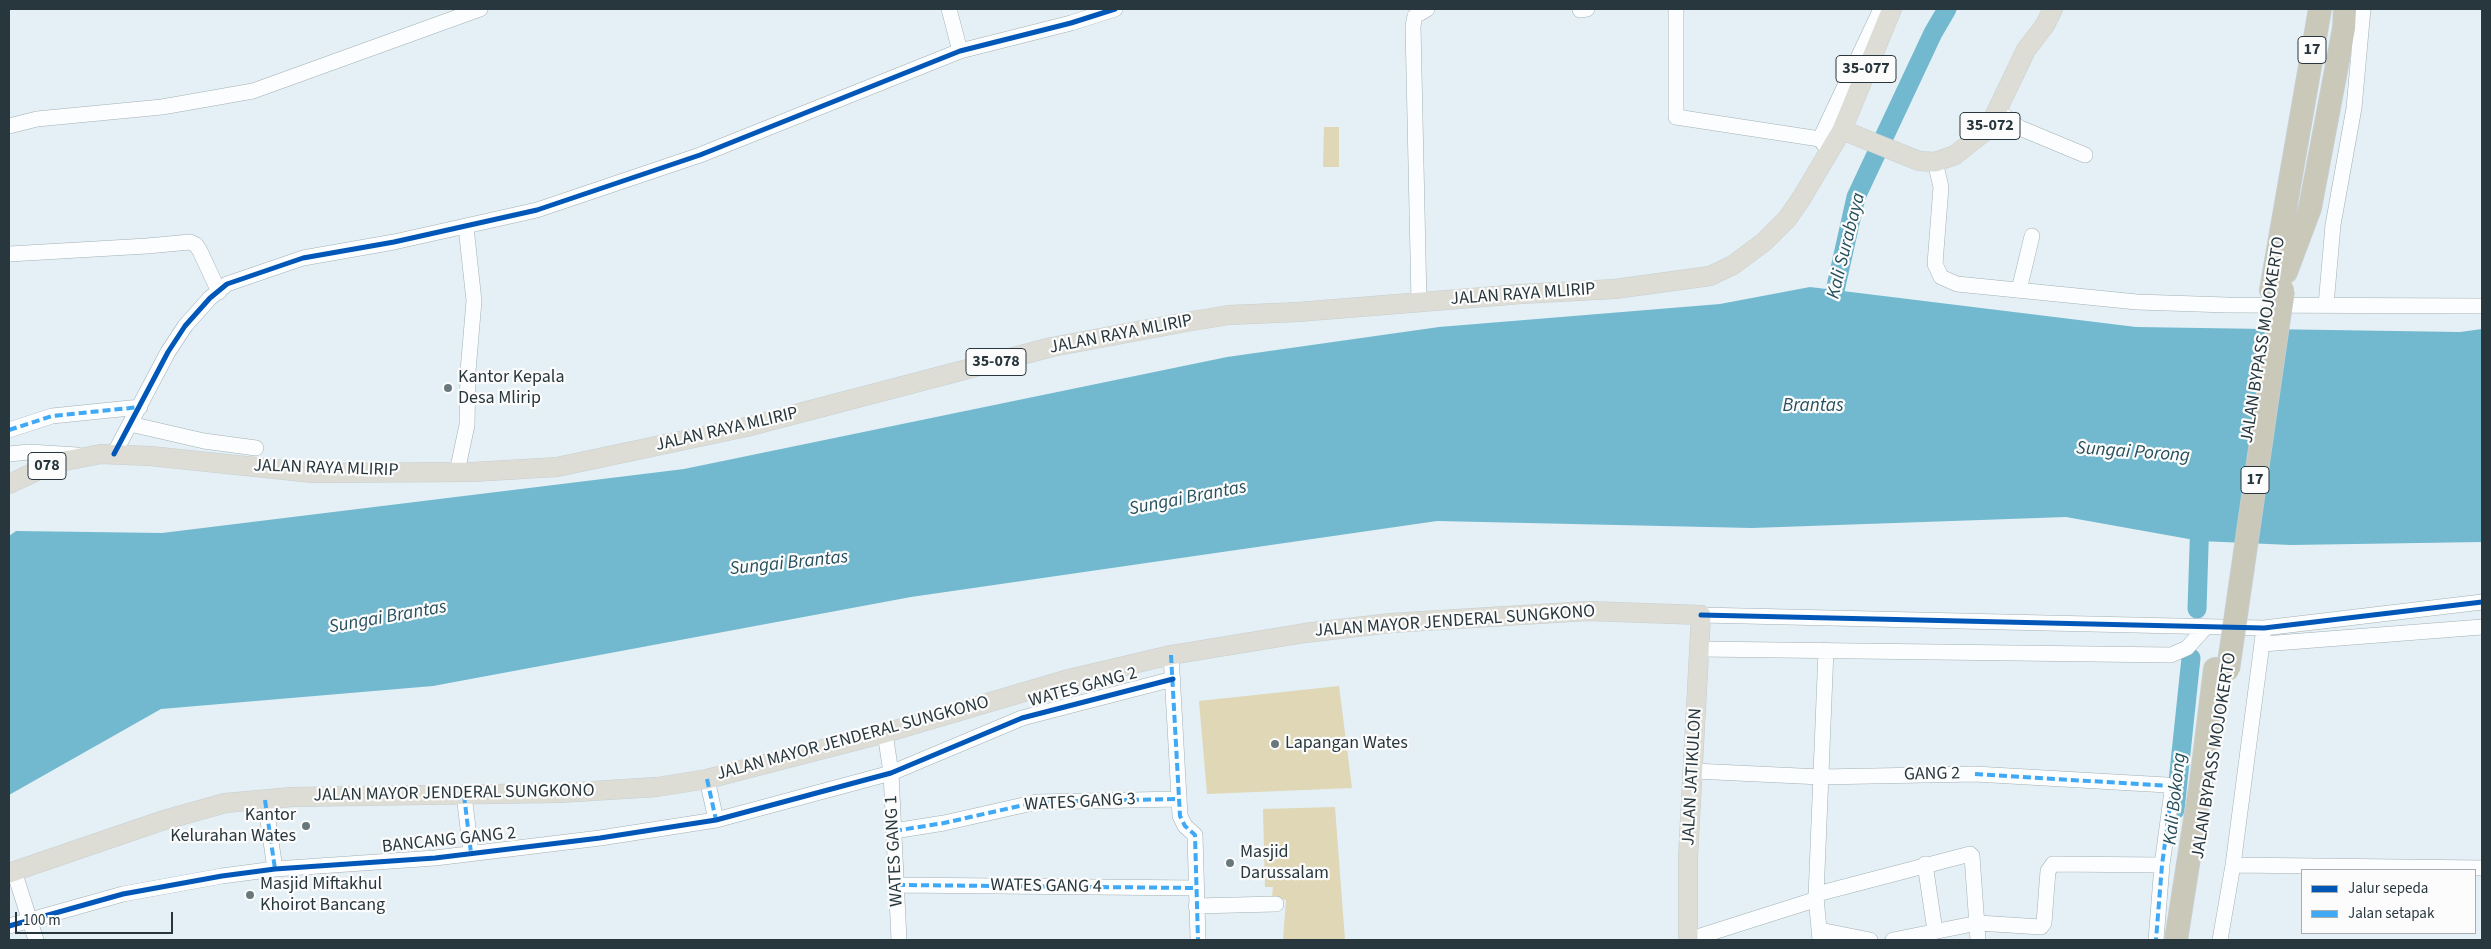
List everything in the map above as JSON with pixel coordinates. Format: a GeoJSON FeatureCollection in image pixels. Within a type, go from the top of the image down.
{"type":"FeatureCollection","features":[{"type":"Feature","properties":{"kind":"highway"},"geometry":{"type":"LineString","coordinates":[[2304,90],[2306,9]]}},
{"type":"Feature","properties":{"kind":"highway","name":"JALAN BYPASS MOJOKERTO"},"geometry":{"type":"LineString","coordinates":[[2280,284],[2304,90],[2320,9]]}},
{"type":"Feature","properties":{"kind":"highway","name":"JALAN BYPASS MOJOKERTO"},"geometry":{"type":"LineString","coordinates":[[2187,940],[2222,670],[2280,284],[2328,9]]}},
{"type":"Feature","properties":{"kind":"highway"},"geometry":{"type":"LineString","coordinates":[[2280,284],[2300,239],[2316,180],[2344,28],[2345,9]]}},
{"type":"Feature","properties":{"kind":"highway","name":"JALAN BYPASS MOJOKERTO"},"geometry":{"type":"LineString","coordinates":[[2176,940],[2201,782],[2222,670]]}},
{"type":"Feature","properties":{"kind":"main road","name":"35-077"},"geometry":{"type":"LineString","coordinates":[[1842,130],[1892,9]]}},
{"type":"Feature","properties":{"kind":"main road","name":"35-072"},"geometry":{"type":"LineString","coordinates":[[1927,162],[1955,155],[1974,142],[1988,129],[2026,50],[2038,9]]}},
{"type":"Feature","properties":{"kind":"main road","name":"35-072"},"geometry":{"type":"LineString","coordinates":[[2026,50],[2045,25],[2052,9]]}},
{"type":"Feature","properties":{"kind":"main road","name":"JALAN RAYA MLIRIP"},"geometry":{"type":"LineString","coordinates":[[9,484],[54,463],[88,456],[114,454],[313,473],[457,472],[557,467],[746,427],[1052,348],[1186,322],[1229,315],[1615,289],[1710,276],[1733,265],[1764,242],[1787,219],[1825,146],[1842,130]]}},
{"type":"Feature","properties":{"kind":"main road"},"geometry":{"type":"LineString","coordinates":[[1842,130],[1927,162]]}},
{"type":"Feature","properties":{"kind":"main road","name":"JALAN MAYOR JENDERAL SUNGKONO"},"geometry":{"type":"LineString","coordinates":[[11,872],[161,821],[225,803],[265,800],[569,793],[657,787],[707,779],[885,733],[1065,680],[1171,655],[1305,633],[1401,622],[1588,611],[1701,615]]}},
{"type":"Feature","properties":{"kind":"main road","name":"JALAN JATIKULON"},"geometry":{"type":"LineString","coordinates":[[1688,940],[1688,857],[1701,615]]}},
{"type":"Feature","properties":{"kind":"street"},"geometry":{"type":"LineString","coordinates":[[9,126],[37,119],[162,107],[252,90],[480,9]]}},
{"type":"Feature","properties":{"kind":"street"},"geometry":{"type":"LineString","coordinates":[[949,9],[960,51]]}},
{"type":"Feature","properties":{"kind":"street"},"geometry":{"type":"LineString","coordinates":[[114,454],[168,352],[185,326],[210,298],[227,284],[240,278],[303,258],[466,227],[537,210],[700,155],[960,51],[1071,23],[1115,9]]}},
{"type":"Feature","properties":{"kind":"street"},"geometry":{"type":"LineString","coordinates":[[1419,302],[1413,26],[1416,16],[1427,9]]}},
{"type":"Feature","properties":{"kind":"street"},"geometry":{"type":"LineString","coordinates":[[1676,9],[1676,117],[1825,146],[1881,9]]}},
{"type":"Feature","properties":{"kind":"street"},"geometry":{"type":"LineString","coordinates":[[2326,305],[2334,225],[2354,108],[2363,9]]}},
{"type":"Feature","properties":{"kind":"street"},"geometry":{"type":"LineString","coordinates":[[1998,111],[2020,128],[2085,155]]}},
{"type":"Feature","properties":{"kind":"street"},"geometry":{"type":"LineString","coordinates":[[1927,162],[1941,188],[1935,264],[1937,272],[1948,281],[1957,284],[2137,302],[2227,305],[2482,306]]}},
{"type":"Feature","properties":{"kind":"street"},"geometry":{"type":"LineString","coordinates":[[457,472],[467,425],[468,371],[474,302],[466,227]]}},
{"type":"Feature","properties":{"kind":"street"},"geometry":{"type":"LineString","coordinates":[[2019,290],[2032,236]]}},
{"type":"Feature","properties":{"kind":"street"},"geometry":{"type":"LineString","coordinates":[[9,254],[190,242],[196,244],[200,251],[218,292]]}},
{"type":"Feature","properties":{"kind":"street"},"geometry":{"type":"LineString","coordinates":[[9,430],[52,416],[140,407]]}},
{"type":"Feature","properties":{"kind":"street"},"geometry":{"type":"LineString","coordinates":[[130,424],[204,441],[256,448]]}},
{"type":"Feature","properties":{"kind":"street"},"geometry":{"type":"LineString","coordinates":[[9,454],[29,452],[88,456]]}},
{"type":"Feature","properties":{"kind":"street"},"geometry":{"type":"LineString","coordinates":[[1701,615],[2264,628],[2482,602]]}},
{"type":"Feature","properties":{"kind":"street"},"geometry":{"type":"LineString","coordinates":[[2263,644],[2482,627]]}},
{"type":"Feature","properties":{"kind":"street"},"geometry":{"type":"LineString","coordinates":[[1700,648],[2171,655],[2187,648],[2205,628]]}},
{"type":"Feature","properties":{"kind":"street"},"geometry":{"type":"LineString","coordinates":[[2220,940],[2233,865],[2264,628]]}},
{"type":"Feature","properties":{"kind":"street"},"geometry":{"type":"LineString","coordinates":[[1826,650],[1817,896],[1820,935],[1870,940]]}},
{"type":"Feature","properties":{"kind":"street"},"geometry":{"type":"LineString","coordinates":[[1171,655],[1180,816],[1185,826],[1195,835],[1198,940]]}},
{"type":"Feature","properties":{"kind":"street","name":"WATES GANG 2"},"geometry":{"type":"LineString","coordinates":[[891,773],[1022,718],[1173,679]]}},
{"type":"Feature","properties":{"kind":"street"},"geometry":{"type":"LineString","coordinates":[[1014,695],[1022,718]]}},
{"type":"Feature","properties":{"kind":"street","name":"WATES GANG 1"},"geometry":{"type":"LineString","coordinates":[[885,733],[891,773],[899,940]]}},
{"type":"Feature","properties":{"kind":"street","name":"GANG 2"},"geometry":{"type":"LineString","coordinates":[[1694,771],[1820,777],[1975,774],[2170,786],[2172,791],[2162,865]]}},
{"type":"Feature","properties":{"kind":"street","name":"BANCANG GANG 2"},"geometry":{"type":"LineString","coordinates":[[9,926],[30,918],[123,894],[222,876],[275,869],[435,858],[600,838],[716,820],[891,773]]}},
{"type":"Feature","properties":{"kind":"street"},"geometry":{"type":"LineString","coordinates":[[707,779],[716,820]]}},
{"type":"Feature","properties":{"kind":"street"},"geometry":{"type":"LineString","coordinates":[[464,795],[471,853]]}},
{"type":"Feature","properties":{"kind":"street","name":"WATES GANG 3"},"geometry":{"type":"LineString","coordinates":[[894,831],[944,823],[1037,802],[1178,799]]}},
{"type":"Feature","properties":{"kind":"street"},"geometry":{"type":"LineString","coordinates":[[265,800],[275,869]]}},
{"type":"Feature","properties":{"kind":"street"},"geometry":{"type":"LineString","coordinates":[[1688,940],[1811,901],[1817,896],[1968,853],[1972,854],[1978,940]]}},
{"type":"Feature","properties":{"kind":"street"},"geometry":{"type":"LineString","coordinates":[[1924,864],[1935,931]]}},
{"type":"Feature","properties":{"kind":"street"},"geometry":{"type":"LineString","coordinates":[[1893,940],[1978,923],[2043,926],[2048,871],[2053,864],[2162,865],[2156,940]]}},
{"type":"Feature","properties":{"kind":"street"},"geometry":{"type":"LineString","coordinates":[[2233,865],[2482,868]]}},
{"type":"Feature","properties":{"kind":"street"},"geometry":{"type":"LineString","coordinates":[[11,872],[30,918],[36,940]]}},
{"type":"Feature","properties":{"kind":"street","name":"WATES GANG 4"},"geometry":{"type":"LineString","coordinates":[[897,885],[1196,888]]}},
{"type":"Feature","properties":{"kind":"street"},"geometry":{"type":"LineString","coordinates":[[1196,906],[1276,904]]}},
{"type":"Feature","properties":{"kind":"shaded area"},"geometry":{"type":"Polygon","coordinates":[[[1324,127],[1339,127],[1339,167],[1323,167],[1324,127]]]}},
{"type":"Feature","properties":{"kind":"shaded area","name":"Lapangan Wates"},"geometry":{"type":"Polygon","coordinates":[[[1339,686],[1352,788],[1207,794],[1199,701],[1339,686]]]}},
{"type":"Feature","properties":{"kind":"shaded area"},"geometry":{"type":"Polygon","coordinates":[[[1335,807],[1345,940],[1283,940],[1286,900],[1272,897],[1273,887],[1265,887],[1263,809],[1335,807]]]}},
{"type":"Feature","properties":{"kind":"water","name":"Brantas"},"geometry":{"type":"Polygon","coordinates":[[[1810,287],[2136,327],[2460,332],[2482,329],[2482,542],[2291,545],[2200,541],[2066,517],[1752,528],[1437,521],[911,597],[433,686],[161,709],[9,795],[9,536],[16,531],[162,533],[684,469],[1227,357],[1439,327],[1720,304],[1810,287]]]}},
{"type":"Feature","properties":{"kind":"waterway","name":"Kali Surabaya"},"geometry":{"type":"LineString","coordinates":[[1830,313],[1856,197],[1933,33],[1947,9]]}},
{"type":"Feature","properties":{"kind":"waterway","name":"Kali Bokong"},"geometry":{"type":"LineString","coordinates":[[2197,609],[2200,516]]}},
{"type":"Feature","properties":{"kind":"waterway","name":"Kali Bokong"},"geometry":{"type":"LineString","coordinates":[[2175,810],[2191,658]]}},
{"type":"Feature","properties":{"kind":"marked path"},"geometry":{"type":"LineString","coordinates":[[9,430],[52,416],[140,407]]}},
{"type":"Feature","properties":{"kind":"marked path"},"geometry":{"type":"LineString","coordinates":[[1171,655],[1180,816],[1185,826],[1195,835],[1198,940]]}},
{"type":"Feature","properties":{"kind":"marked path"},"geometry":{"type":"LineString","coordinates":[[1975,774],[2170,786],[2172,791],[2162,865],[2156,940]]}},
{"type":"Feature","properties":{"kind":"marked path"},"geometry":{"type":"LineString","coordinates":[[707,779],[716,820]]}},
{"type":"Feature","properties":{"kind":"marked path"},"geometry":{"type":"LineString","coordinates":[[464,795],[471,853]]}},
{"type":"Feature","properties":{"kind":"marked path"},"geometry":{"type":"LineString","coordinates":[[894,831],[944,823],[1037,802],[1179,799]]}},
{"type":"Feature","properties":{"kind":"marked path"},"geometry":{"type":"LineString","coordinates":[[265,800],[275,869]]}},
{"type":"Feature","properties":{"kind":"marked path"},"geometry":{"type":"LineString","coordinates":[[897,885],[1196,888]]}},
{"type":"Feature","properties":{"kind":"cycle path"},"geometry":{"type":"LineString","coordinates":[[114,454],[168,352],[185,326],[210,298],[227,284],[303,258],[394,242],[537,210],[700,155],[960,51],[1071,23],[1115,9]]}},
{"type":"Feature","properties":{"kind":"cycle path"},"geometry":{"type":"LineString","coordinates":[[1701,615],[2264,628],[2482,602]]}},
{"type":"Feature","properties":{"kind":"cycle path"},"geometry":{"type":"LineString","coordinates":[[9,926],[123,894],[222,876],[275,869],[435,858],[600,838],[716,820],[891,773],[1022,718],[1173,679]]}},
{"type":"Feature","properties":{"kind":"place","name":"Kantor Kepala Desa Mlirip"},"geometry":{"type":"Point","coordinates":[448,388]}},
{"type":"Feature","properties":{"kind":"place","name":"Lapangan Wates"},"geometry":{"type":"Point","coordinates":[1275,744]}},
{"type":"Feature","properties":{"kind":"place","name":"Kantor Kelurahan Wates"},"geometry":{"type":"Point","coordinates":[306,826]}},
{"type":"Feature","properties":{"kind":"place","name":"Masjid Darussalam"},"geometry":{"type":"Point","coordinates":[1230,863]}},
{"type":"Feature","properties":{"kind":"place","name":"Masjid Miftakhul Khoirot Bancang"},"geometry":{"type":"Point","coordinates":[250,895]}},
{"type":"Feature","properties":{"kind":"water label","name":"Sungai Porong"},"geometry":{"type":"Point","coordinates":[2133,453]}},
{"type":"Feature","properties":{"kind":"water label","name":"Sungai Brantas"},"geometry":{"type":"Point","coordinates":[1188,499]}},
{"type":"Feature","properties":{"kind":"water label","name":"Sungai Brantas"},"geometry":{"type":"Point","coordinates":[789,564]}},
{"type":"Feature","properties":{"kind":"water label","name":"Sungai Brantas"},"geometry":{"type":"Point","coordinates":[388,618]}}]}
